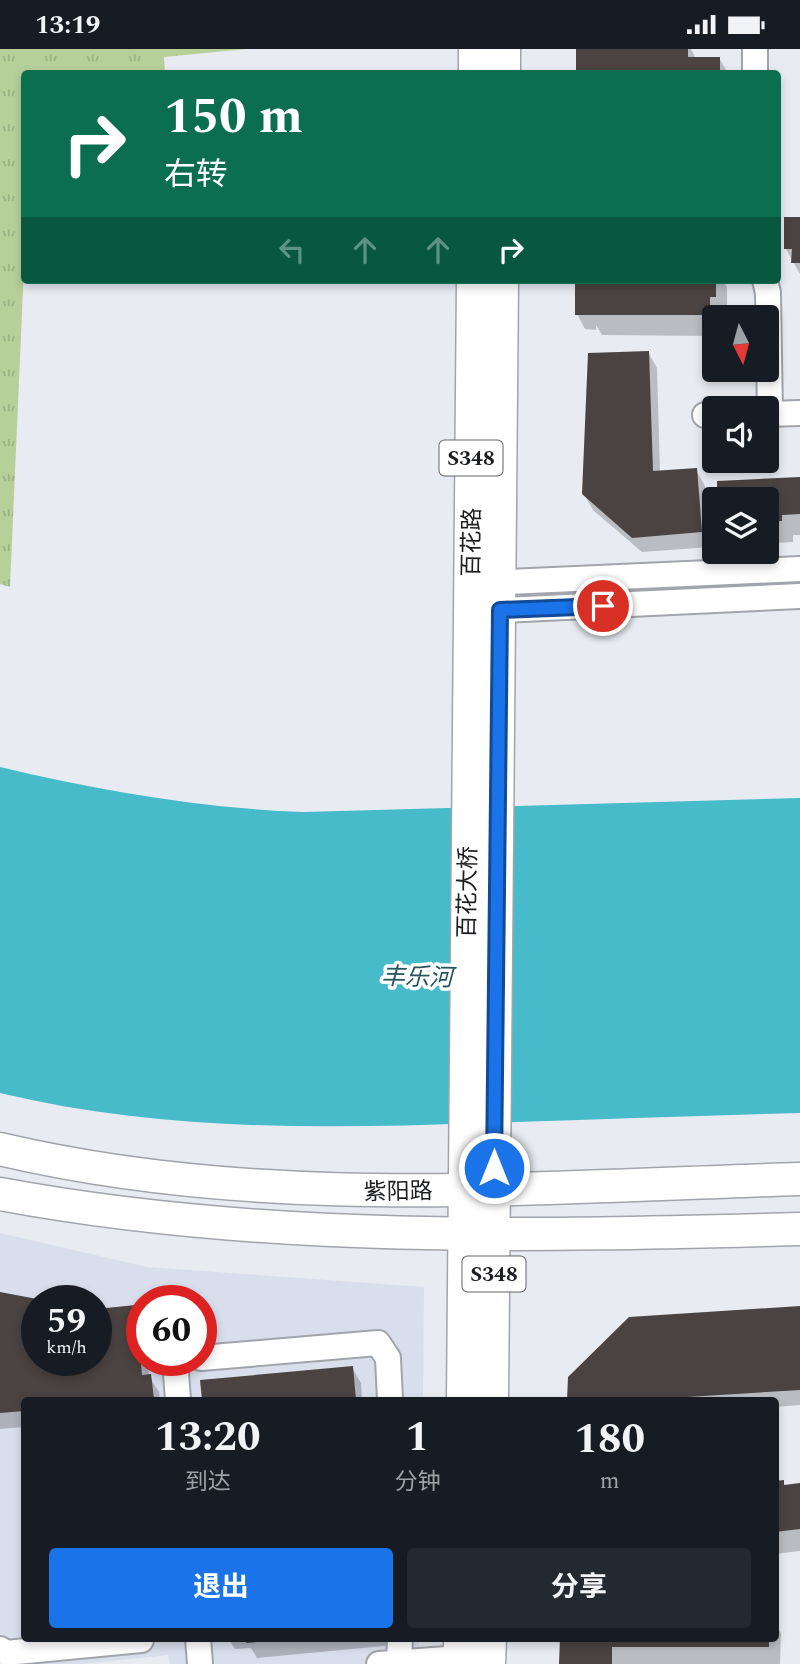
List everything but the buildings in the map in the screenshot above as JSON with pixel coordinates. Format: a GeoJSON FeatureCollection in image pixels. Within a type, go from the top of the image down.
{"type":"FeatureCollection","features":[{"type":"Feature","properties":{"kind":"main road"},"geometry":{"type":"LineString","coordinates":[[475,49],[475,70]]}},
{"type":"Feature","properties":{"kind":"main road"},"geometry":{"type":"LineString","coordinates":[[504,70],[505,49]]}},
{"type":"Feature","properties":{"kind":"main road","name":"百花路"},"geometry":{"type":"LineString","coordinates":[[473,284],[485,609]]}},
{"type":"Feature","properties":{"kind":"main road","name":"百花路"},"geometry":{"type":"LineString","coordinates":[[485,609],[502,284]]}},
{"type":"Feature","properties":{"kind":"main road","name":"百花大桥"},"geometry":{"type":"LineString","coordinates":[[479,1189],[485,609]]}},
{"type":"Feature","properties":{"kind":"main road","name":"紫阳路"},"geometry":{"type":"LineString","coordinates":[[0,1149],[113,1171],[222,1185],[360,1192],[800,1178]]}},
{"type":"Feature","properties":{"kind":"main road","name":"S348"},"geometry":{"type":"LineString","coordinates":[[479,1189],[479,1234],[492,1397]]}},
{"type":"Feature","properties":{"kind":"main road","name":"紫阳路"},"geometry":{"type":"LineString","coordinates":[[0,1194],[127,1216],[479,1234],[595,1235],[800,1229]]}},
{"type":"Feature","properties":{"kind":"main road","name":"S348"},"geometry":{"type":"LineString","coordinates":[[463,1397],[479,1234]]}},
{"type":"Feature","properties":{"kind":"main road"},"geometry":{"type":"LineString","coordinates":[[467,1656],[485,1642]]}},
{"type":"Feature","properties":{"kind":"street"},"geometry":{"type":"LineString","coordinates":[[755,49],[755,70]]}},
{"type":"Feature","properties":{"kind":"street"},"geometry":{"type":"LineString","coordinates":[[766,284],[768,396]]}},
{"type":"Feature","properties":{"kind":"street"},"geometry":{"type":"LineString","coordinates":[[779,414],[800,413]]}},
{"type":"Feature","properties":{"kind":"street"},"geometry":{"type":"LineString","coordinates":[[485,609],[800,569]]}},
{"type":"Feature","properties":{"kind":"street"},"geometry":{"type":"LineString","coordinates":[[485,609],[800,596]]}},
{"type":"Feature","properties":{"kind":"street"},"geometry":{"type":"LineString","coordinates":[[217,1357],[378,1343],[388,1358],[390,1397]]}},
{"type":"Feature","properties":{"kind":"street"},"geometry":{"type":"LineString","coordinates":[[176,1376],[178,1397]]}},
{"type":"Feature","properties":{"kind":"street"},"geometry":{"type":"LineString","coordinates":[[198,1642],[200,1664]]}},
{"type":"Feature","properties":{"kind":"street"},"geometry":{"type":"LineString","coordinates":[[0,1649],[6,1653],[142,1647]]}},
{"type":"Feature","properties":{"kind":"street"},"geometry":{"type":"LineString","coordinates":[[395,1657],[467,1656]]}},
{"type":"Feature","properties":{"kind":"shaded area"},"geometry":{"type":"Polygon","coordinates":[[[0,1233],[147,1267],[424,1287],[423,1397],[21,1397],[21,1642],[419,1642],[419,1664],[170,1664],[168,1655],[83,1664],[0,1664],[0,1233]]]}},
{"type":"Feature","properties":{"kind":"green space"},"geometry":{"type":"Polygon","coordinates":[[[0,49],[246,49],[164,57],[165,70],[21,70],[21,284],[23,284],[10,587],[0,584],[0,49]]]}},
{"type":"Feature","properties":{"kind":"water","name":"丰乐河"},"geometry":{"type":"Polygon","coordinates":[[[0,767],[150,797],[226,807],[303,812],[800,798],[800,1113],[421,1125],[239,1125],[119,1115],[0,1093],[0,767]]]}},
{"type":"Feature","properties":{"kind":"route"},"geometry":{"type":"LineString","coordinates":[[494,1168],[500,610],[603,606]]}}]}
